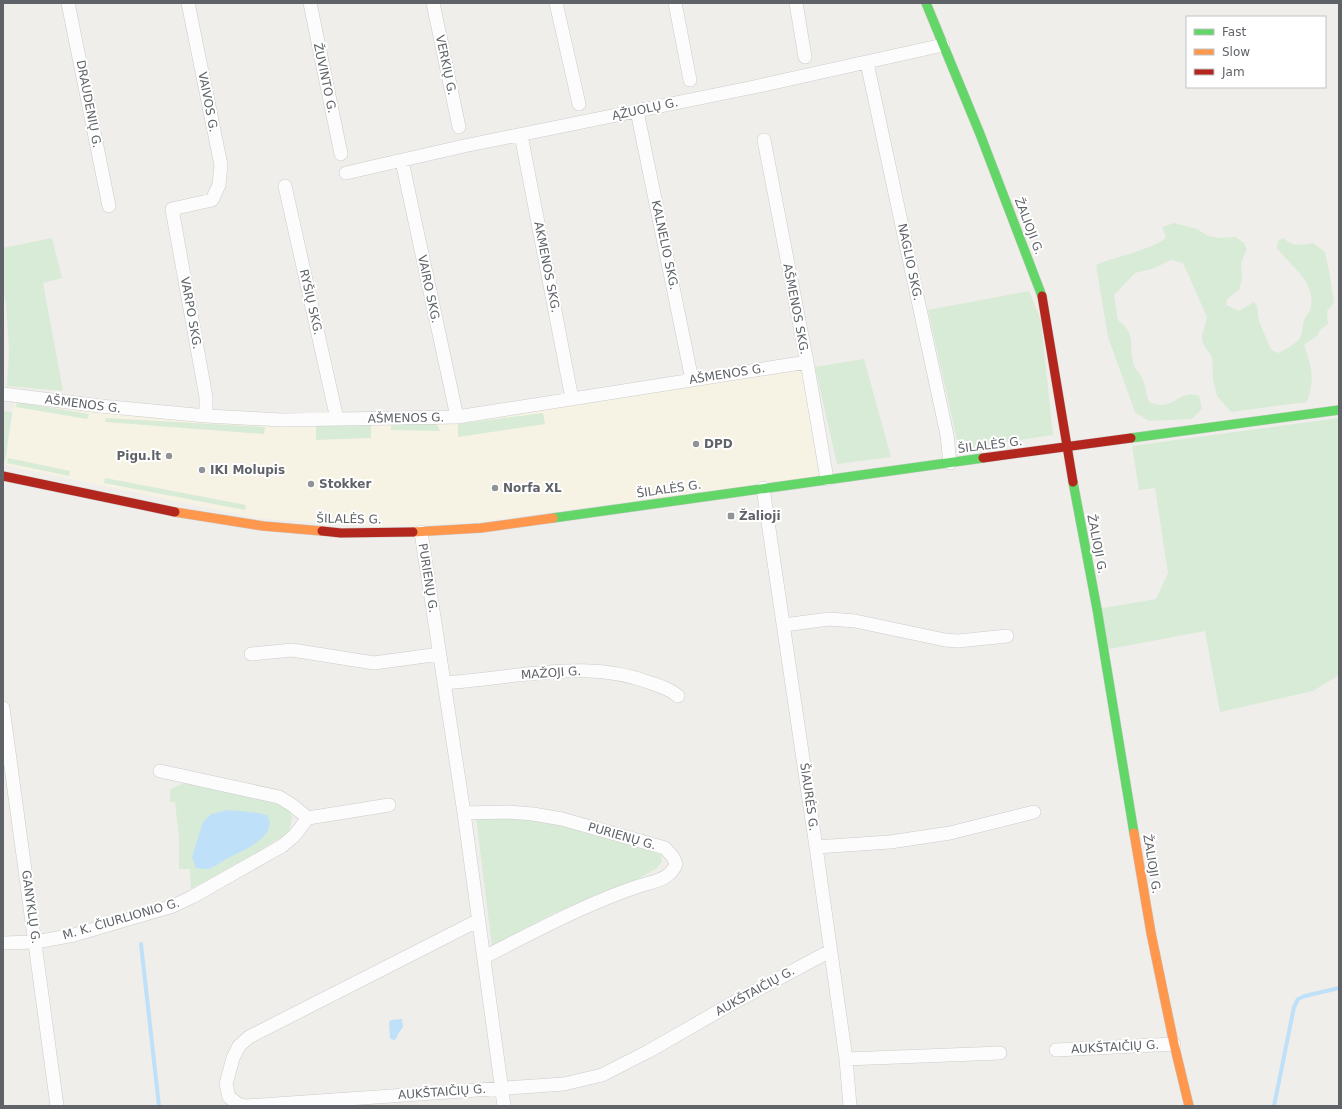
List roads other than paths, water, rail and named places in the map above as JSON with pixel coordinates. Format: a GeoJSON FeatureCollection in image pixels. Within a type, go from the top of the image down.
{"type":"FeatureCollection","features":[{"type":"Feature","properties":{"kind":"main road","name":"ŽALIOJI G."},"geometry":{"type":"LineString","coordinates":[[926,3],[980,134],[1042,295],[1048,318],[1067,448],[1097,609],[1151,933],[1174,1044],[1189,1106]]}},
{"type":"Feature","properties":{"kind":"main road","name":"ŠILALĖS G."},"geometry":{"type":"LineString","coordinates":[[3,476],[182,513],[263,526],[341,533],[421,532],[481,528],[827,479],[1067,448],[1167,432],[1339,410]]}},
{"type":"Feature","properties":{"kind":"street","name":"DRAUDENIŲ G."},"geometry":{"type":"LineString","coordinates":[[68,3],[109,206]]}},
{"type":"Feature","properties":{"kind":"street","name":"VAIVOS G."},"geometry":{"type":"LineString","coordinates":[[172,209],[212,200],[219,185],[220,165],[188,3]]}},
{"type":"Feature","properties":{"kind":"street","name":"ŽUVINTO G."},"geometry":{"type":"LineString","coordinates":[[310,3],[341,154]]}},
{"type":"Feature","properties":{"kind":"street","name":"VERKIŲ G."},"geometry":{"type":"LineString","coordinates":[[433,3],[459,127]]}},
{"type":"Feature","properties":{"kind":"street"},"geometry":{"type":"LineString","coordinates":[[556,3],[579,104]]}},
{"type":"Feature","properties":{"kind":"street"},"geometry":{"type":"LineString","coordinates":[[675,3],[690,80]]}},
{"type":"Feature","properties":{"kind":"street"},"geometry":{"type":"LineString","coordinates":[[796,3],[805,57]]}},
{"type":"Feature","properties":{"kind":"street","name":"ĄŽUOLŲ G."},"geometry":{"type":"LineString","coordinates":[[346,172],[402,161],[464,146],[867,63],[943,45]]}},
{"type":"Feature","properties":{"kind":"street","name":"NAGLIO SKG."},"geometry":{"type":"LineString","coordinates":[[867,63],[948,435],[950,463]]}},
{"type":"Feature","properties":{"kind":"street","name":"KALNELIO SKG."},"geometry":{"type":"LineString","coordinates":[[637,111],[692,380]]}},
{"type":"Feature","properties":{"kind":"street","name":"AKMENOS SKG."},"geometry":{"type":"LineString","coordinates":[[521,135],[572,399]]}},
{"type":"Feature","properties":{"kind":"street","name":"AŠMENOS SKG."},"geometry":{"type":"LineString","coordinates":[[764,140],[807,362],[827,479]]}},
{"type":"Feature","properties":{"kind":"street","name":"VAIRO SKG."},"geometry":{"type":"LineString","coordinates":[[402,161],[457,417]]}},
{"type":"Feature","properties":{"kind":"street","name":"RYŠIŲ SKG."},"geometry":{"type":"LineString","coordinates":[[285,186],[337,419]]}},
{"type":"Feature","properties":{"kind":"street","name":"VARPO SKG."},"geometry":{"type":"LineString","coordinates":[[172,209],[206,398],[206,416]]}},
{"type":"Feature","properties":{"kind":"street","name":"AŠMENOS G."},"geometry":{"type":"LineString","coordinates":[[3,394],[100,406],[206,416],[282,420],[457,417],[807,362]]}},
{"type":"Feature","properties":{"kind":"street","name":"ŠIAURĖS G."},"geometry":{"type":"LineString","coordinates":[[763,488],[846,1059],[850,1106]]}},
{"type":"Feature","properties":{"kind":"street","name":"PURIENŲ G."},"geometry":{"type":"LineString","coordinates":[[421,532],[464,813],[504,1106]]}},
{"type":"Feature","properties":{"kind":"street"},"geometry":{"type":"LineString","coordinates":[[784,625],[828,619],[855,621],[945,640],[958,641],[1007,636]]}},
{"type":"Feature","properties":{"kind":"street"},"geometry":{"type":"LineString","coordinates":[[251,654],[292,650],[374,663],[440,654]]}},
{"type":"Feature","properties":{"kind":"street","name":"MAŽOJI G."},"geometry":{"type":"LineString","coordinates":[[444,683],[564,670],[596,671],[644,680],[670,690],[678,696]]}},
{"type":"Feature","properties":{"kind":"street","name":"GANYKLŲ G."},"geometry":{"type":"LineString","coordinates":[[3,708],[36,942],[57,1106]]}},
{"type":"Feature","properties":{"kind":"street"},"geometry":{"type":"LineString","coordinates":[[160,771],[278,797],[292,805],[308,818],[389,805]]}},
{"type":"Feature","properties":{"kind":"street","name":"PURIENŲ G."},"geometry":{"type":"LineString","coordinates":[[464,813],[508,812],[533,814],[562,819],[665,848],[673,857],[676,864],[674,870],[669,876],[566,915],[484,957]]}},
{"type":"Feature","properties":{"kind":"street"},"geometry":{"type":"LineString","coordinates":[[816,847],[890,842],[950,833],[1034,812]]}},
{"type":"Feature","properties":{"kind":"street","name":"M. K. ČIURLIONIO G."},"geometry":{"type":"LineString","coordinates":[[3,943],[36,942],[74,935],[173,906],[192,897],[282,846],[294,836],[308,818]]}},
{"type":"Feature","properties":{"kind":"street","name":"AUKŠTAIČIŲ G."},"geometry":{"type":"LineString","coordinates":[[479,920],[249,1037],[239,1046],[233,1058],[226,1084],[229,1097],[239,1105],[246,1106],[564,1084],[602,1075],[649,1051],[731,1004],[830,951]]}},
{"type":"Feature","properties":{"kind":"street","name":"AUKŠTAIČIŲ G."},"geometry":{"type":"LineString","coordinates":[[1056,1050],[1174,1044]]}},
{"type":"Feature","properties":{"kind":"street"},"geometry":{"type":"LineString","coordinates":[[846,1059],[1000,1053]]}},
{"type":"Feature","properties":{"kind":"water"},"geometry":{"type":"Polygon","coordinates":[[[228,810],[267,815],[270,823],[268,830],[258,842],[214,867],[209,869],[196,868],[192,857],[203,822],[211,814],[228,810]]]}},
{"type":"Feature","properties":{"kind":"water"},"geometry":{"type":"Polygon","coordinates":[[[402,1019],[403,1027],[396,1039],[393,1040],[390,1038],[389,1022],[391,1020],[402,1019]]]}},
{"type":"Feature","properties":{"kind":"waterway"},"geometry":{"type":"LineString","coordinates":[[141,944],[159,1106]]}},
{"type":"Feature","properties":{"kind":"waterway"},"geometry":{"type":"LineString","coordinates":[[1274,1106],[1294,1007],[1298,999],[1339,988]]}},
{"type":"Feature","properties":{"kind":"place","name":"DPD"},"geometry":{"type":"Point","coordinates":[696,444]}},
{"type":"Feature","properties":{"kind":"place","name":"Pigu.lt"},"geometry":{"type":"Point","coordinates":[169,456]}},
{"type":"Feature","properties":{"kind":"place","name":"IKI Molupis"},"geometry":{"type":"Point","coordinates":[202,470]}},
{"type":"Feature","properties":{"kind":"place","name":"Stokker"},"geometry":{"type":"Point","coordinates":[311,484]}},
{"type":"Feature","properties":{"kind":"place","name":"Norfa XL"},"geometry":{"type":"Point","coordinates":[495,488]}},
{"type":"Feature","properties":{"kind":"place","name":"Žalioji"},"geometry":{"type":"Point","coordinates":[731,516]}}]}
